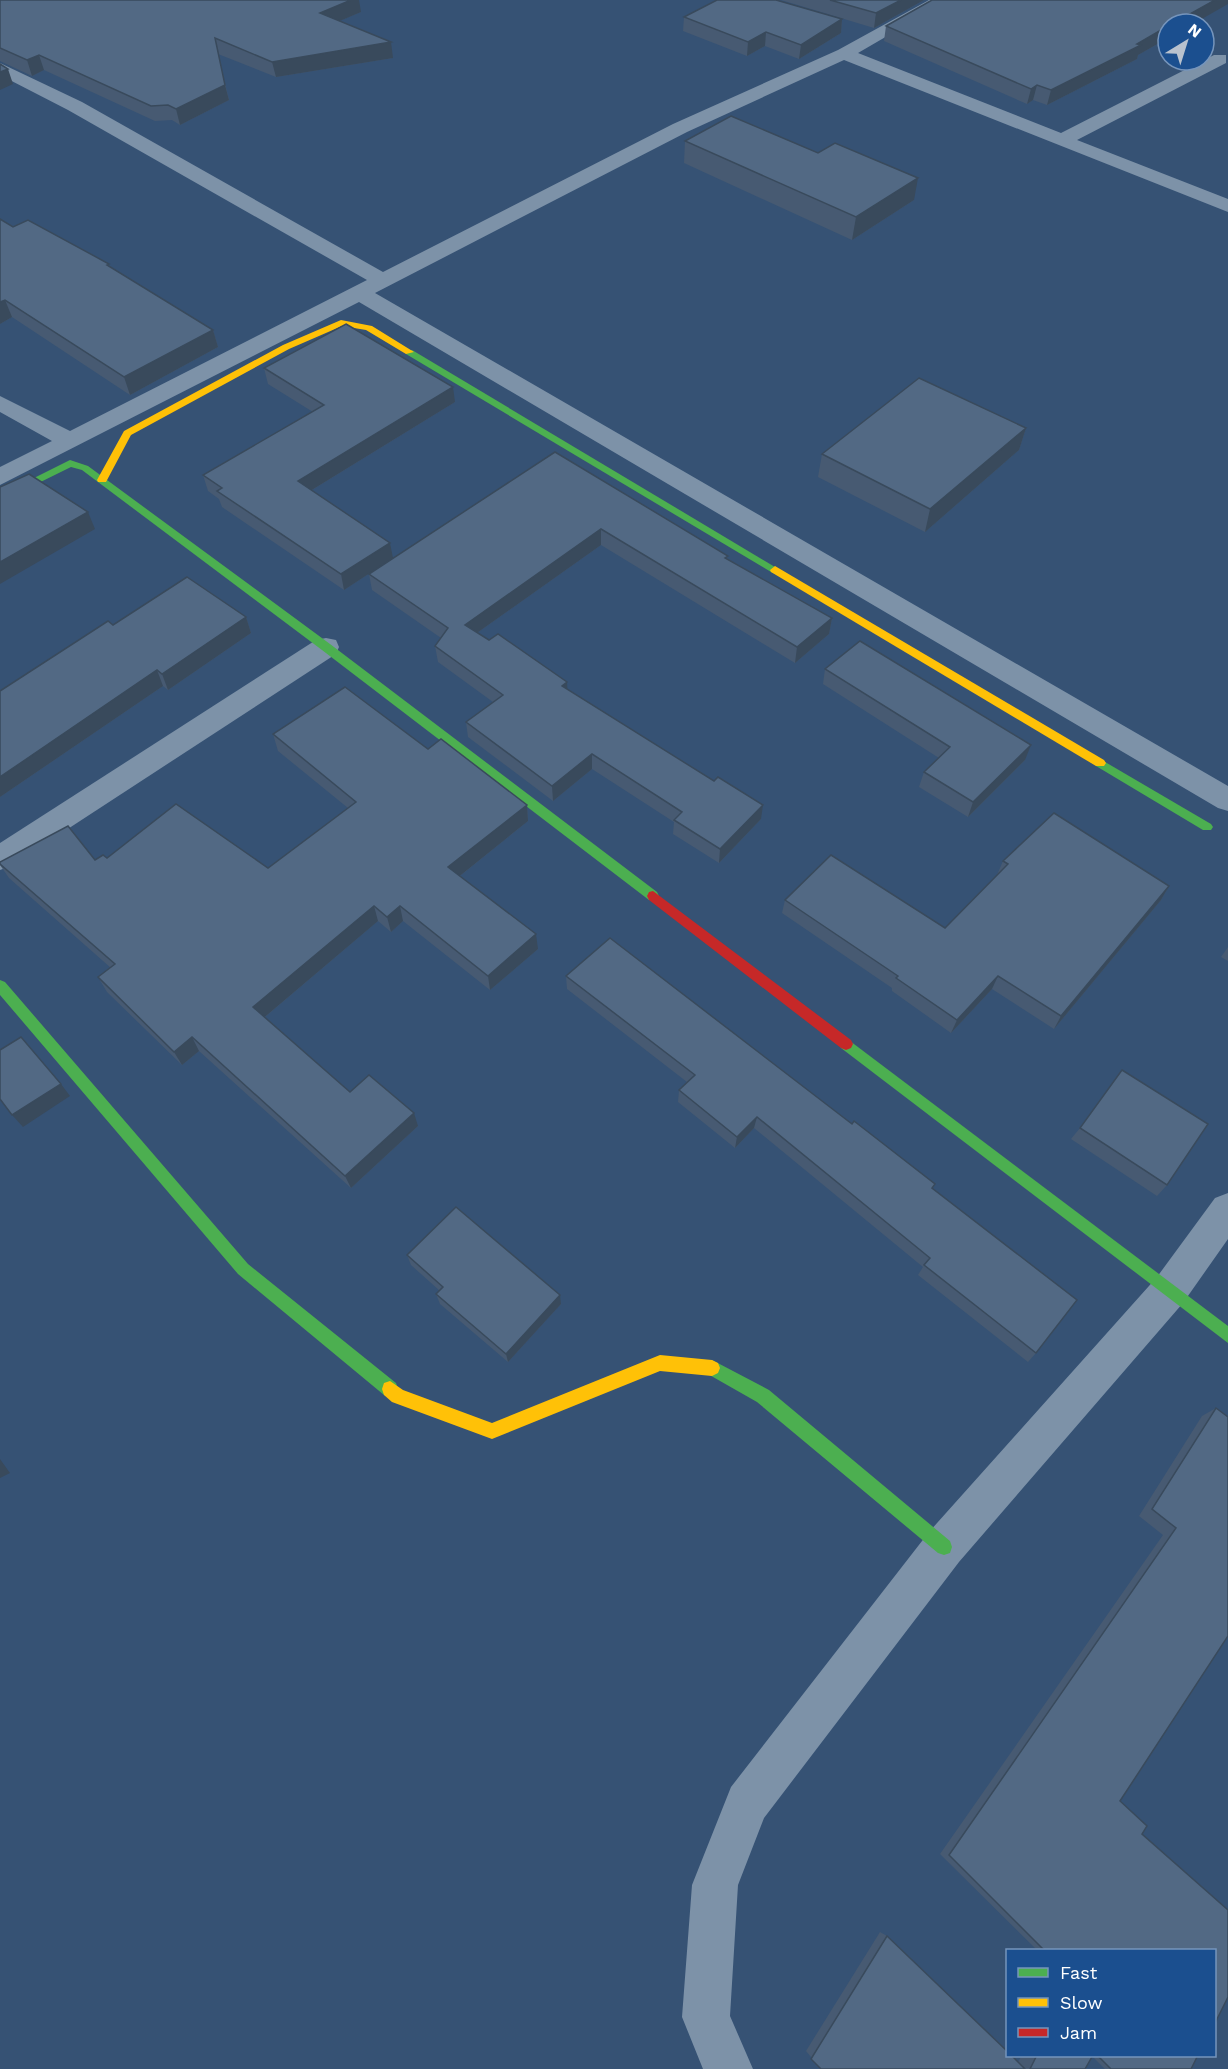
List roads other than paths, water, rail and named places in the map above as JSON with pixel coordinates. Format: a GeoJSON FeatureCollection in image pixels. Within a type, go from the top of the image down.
{"type":"FeatureCollection","features":[{"type":"Feature","properties":{"kind":"street"},"geometry":{"type":"LineString","coordinates":[[0,477],[361,294],[680,128],[844,54],[867,33],[941,0]]}},
{"type":"Feature","properties":{"kind":"street"},"geometry":{"type":"LineString","coordinates":[[844,54],[1228,206]]}},
{"type":"Feature","properties":{"kind":"street"},"geometry":{"type":"LineString","coordinates":[[1062,140],[1220,59]]}},
{"type":"Feature","properties":{"kind":"street"},"geometry":{"type":"LineString","coordinates":[[0,68],[86,112],[384,281]]}},
{"type":"Feature","properties":{"kind":"street"},"geometry":{"type":"LineString","coordinates":[[361,294],[1228,800]]}},
{"type":"Feature","properties":{"kind":"street"},"geometry":{"type":"LineString","coordinates":[[102,480],[127,433],[195,394],[286,347],[341,323],[369,328],[1207,827]]}},
{"type":"Feature","properties":{"kind":"street"},"geometry":{"type":"LineString","coordinates":[[0,403],[70,441]]}},
{"type":"Feature","properties":{"kind":"street"},"geometry":{"type":"LineString","coordinates":[[0,499],[70,463],[85,468],[326,646],[1228,1335]]}},
{"type":"Feature","properties":{"kind":"street"},"geometry":{"type":"LineString","coordinates":[[0,858],[326,646]]}},
{"type":"Feature","properties":{"kind":"street"},"geometry":{"type":"LineString","coordinates":[[0,986],[243,1269],[398,1396],[492,1431],[660,1363],[711,1367],[763,1396],[944,1547]]}},
{"type":"Feature","properties":{"kind":"street"},"geometry":{"type":"LineString","coordinates":[[728,2069],[706,2017],[715,1886],[747,1803],[944,1547],[1170,1290],[1228,1210]]}}]}
